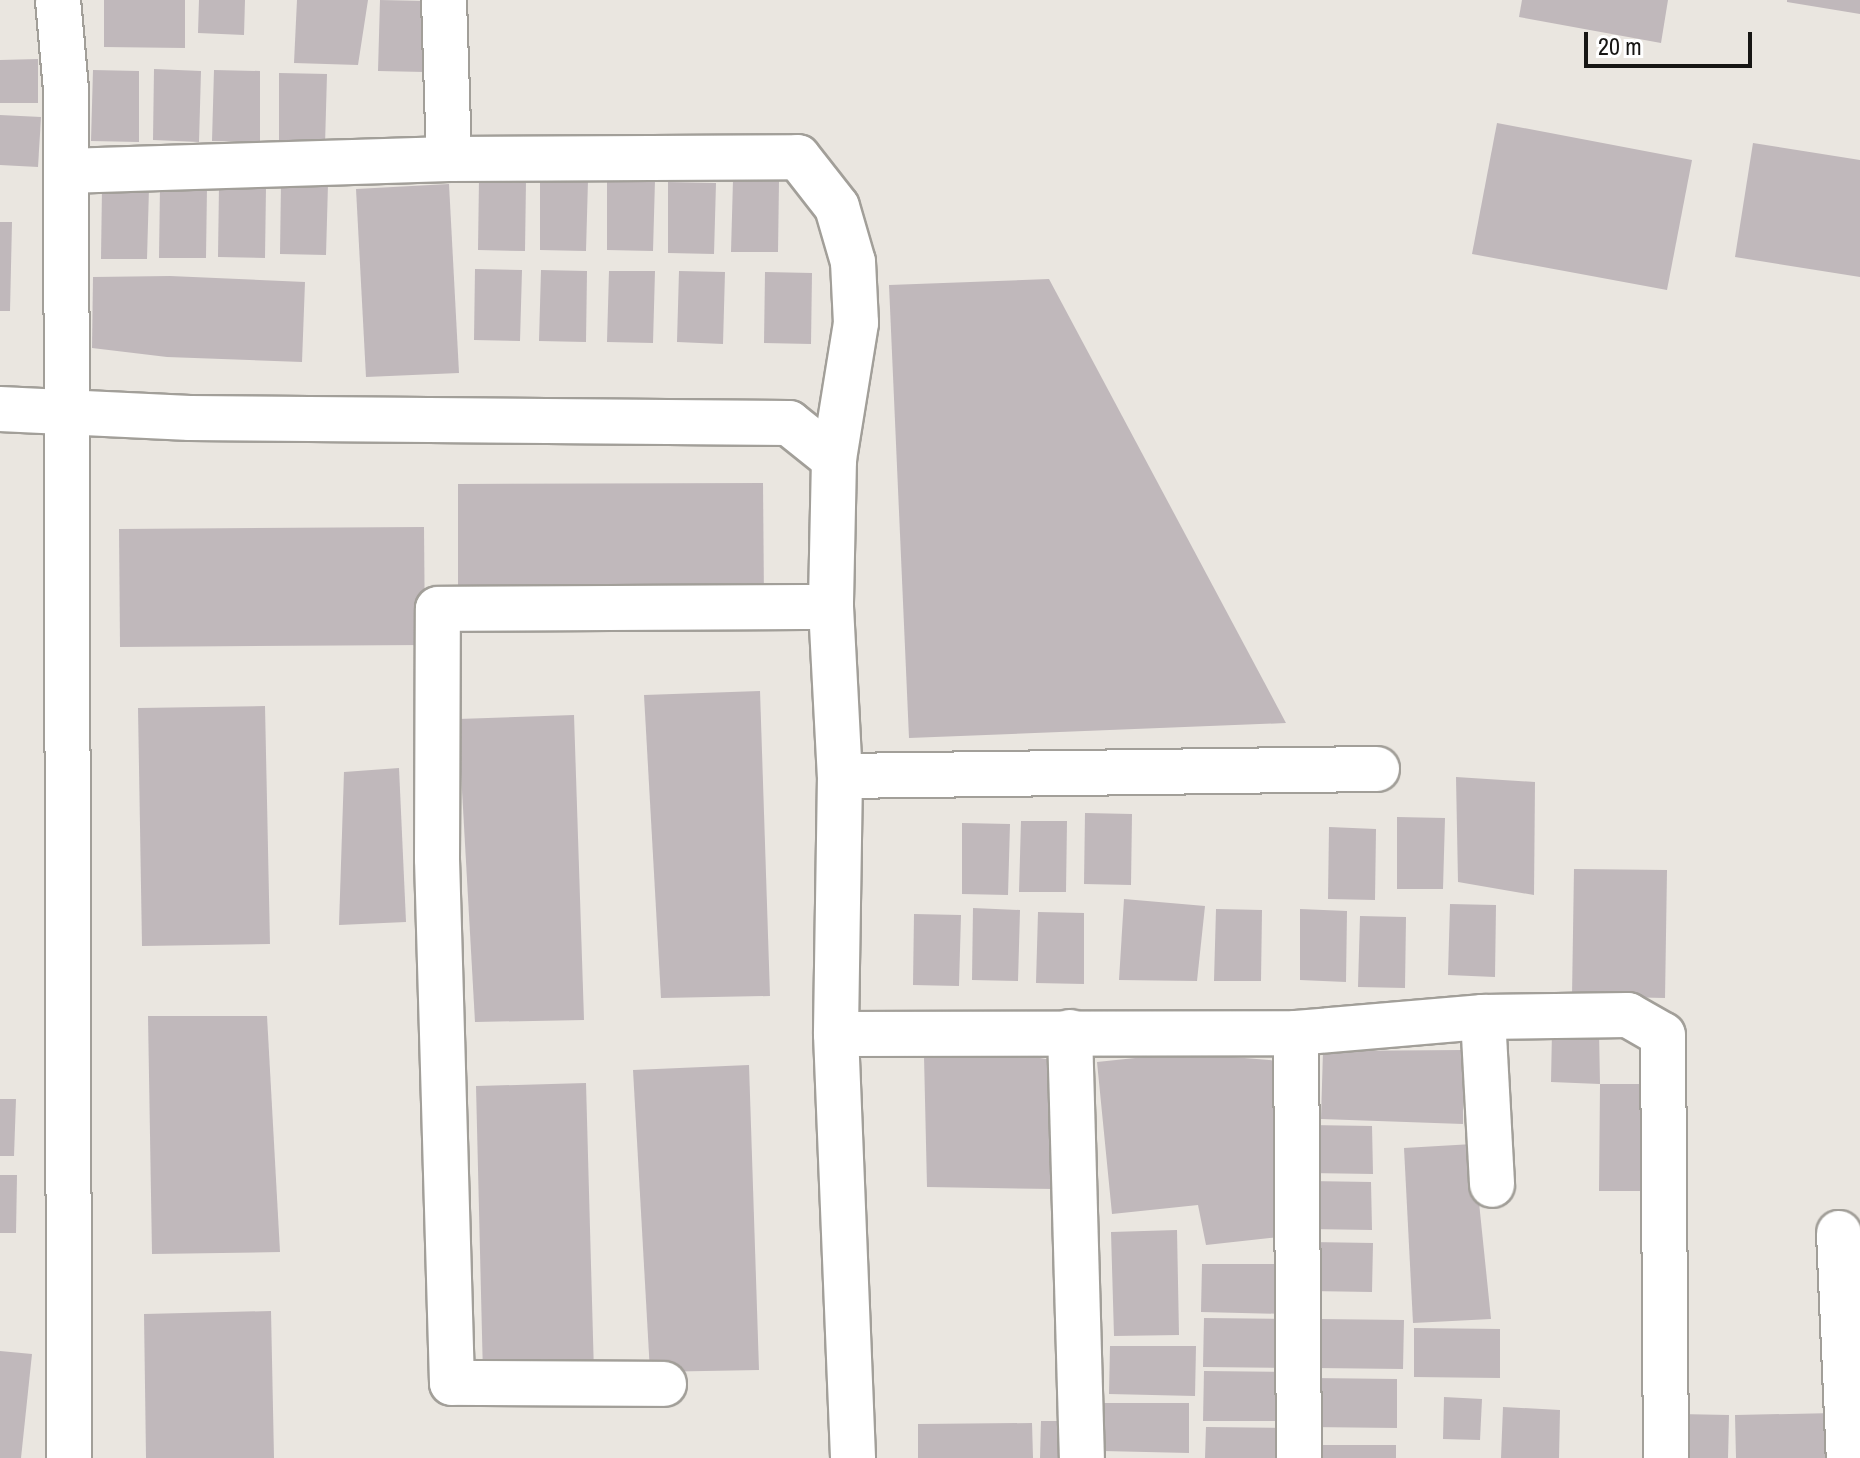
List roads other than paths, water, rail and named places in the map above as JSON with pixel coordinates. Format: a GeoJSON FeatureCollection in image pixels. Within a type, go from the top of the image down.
{"type":"FeatureCollection","features":[{"type":"Feature","properties":{"kind":"street"},"geometry":{"type":"LineString","coordinates":[[58,0],[66,171],[69,1458]]}},
{"type":"Feature","properties":{"kind":"street"},"geometry":{"type":"LineString","coordinates":[[444,0],[449,159]]}},
{"type":"Feature","properties":{"kind":"street"},"geometry":{"type":"LineString","coordinates":[[66,171],[449,159],[798,157],[837,207],[853,262],[856,323],[834,459],[831,607],[840,776],[836,1034],[853,1458]]}},
{"type":"Feature","properties":{"kind":"street"},"geometry":{"type":"LineString","coordinates":[[0,409],[789,423],[834,459]]}},
{"type":"Feature","properties":{"kind":"street"},"geometry":{"type":"LineString","coordinates":[[664,1384],[452,1383],[437,859],[438,609],[831,607]]}},
{"type":"Feature","properties":{"kind":"street"},"geometry":{"type":"LineString","coordinates":[[840,776],[1377,769]]}},
{"type":"Feature","properties":{"kind":"street"},"geometry":{"type":"LineString","coordinates":[[836,1034],[1296,1033],[1483,1017],[1628,1015],[1663,1035],[1666,1458]]}},
{"type":"Feature","properties":{"kind":"street"},"geometry":{"type":"LineString","coordinates":[[1483,1017],[1492,1185]]}},
{"type":"Feature","properties":{"kind":"street"},"geometry":{"type":"LineString","coordinates":[[1070,1032],[1082,1458]]}},
{"type":"Feature","properties":{"kind":"street"},"geometry":{"type":"LineString","coordinates":[[1296,1033],[1299,1458]]}},
{"type":"Feature","properties":{"kind":"street"},"geometry":{"type":"LineString","coordinates":[[1839,1233],[1849,1458]]}}]}
